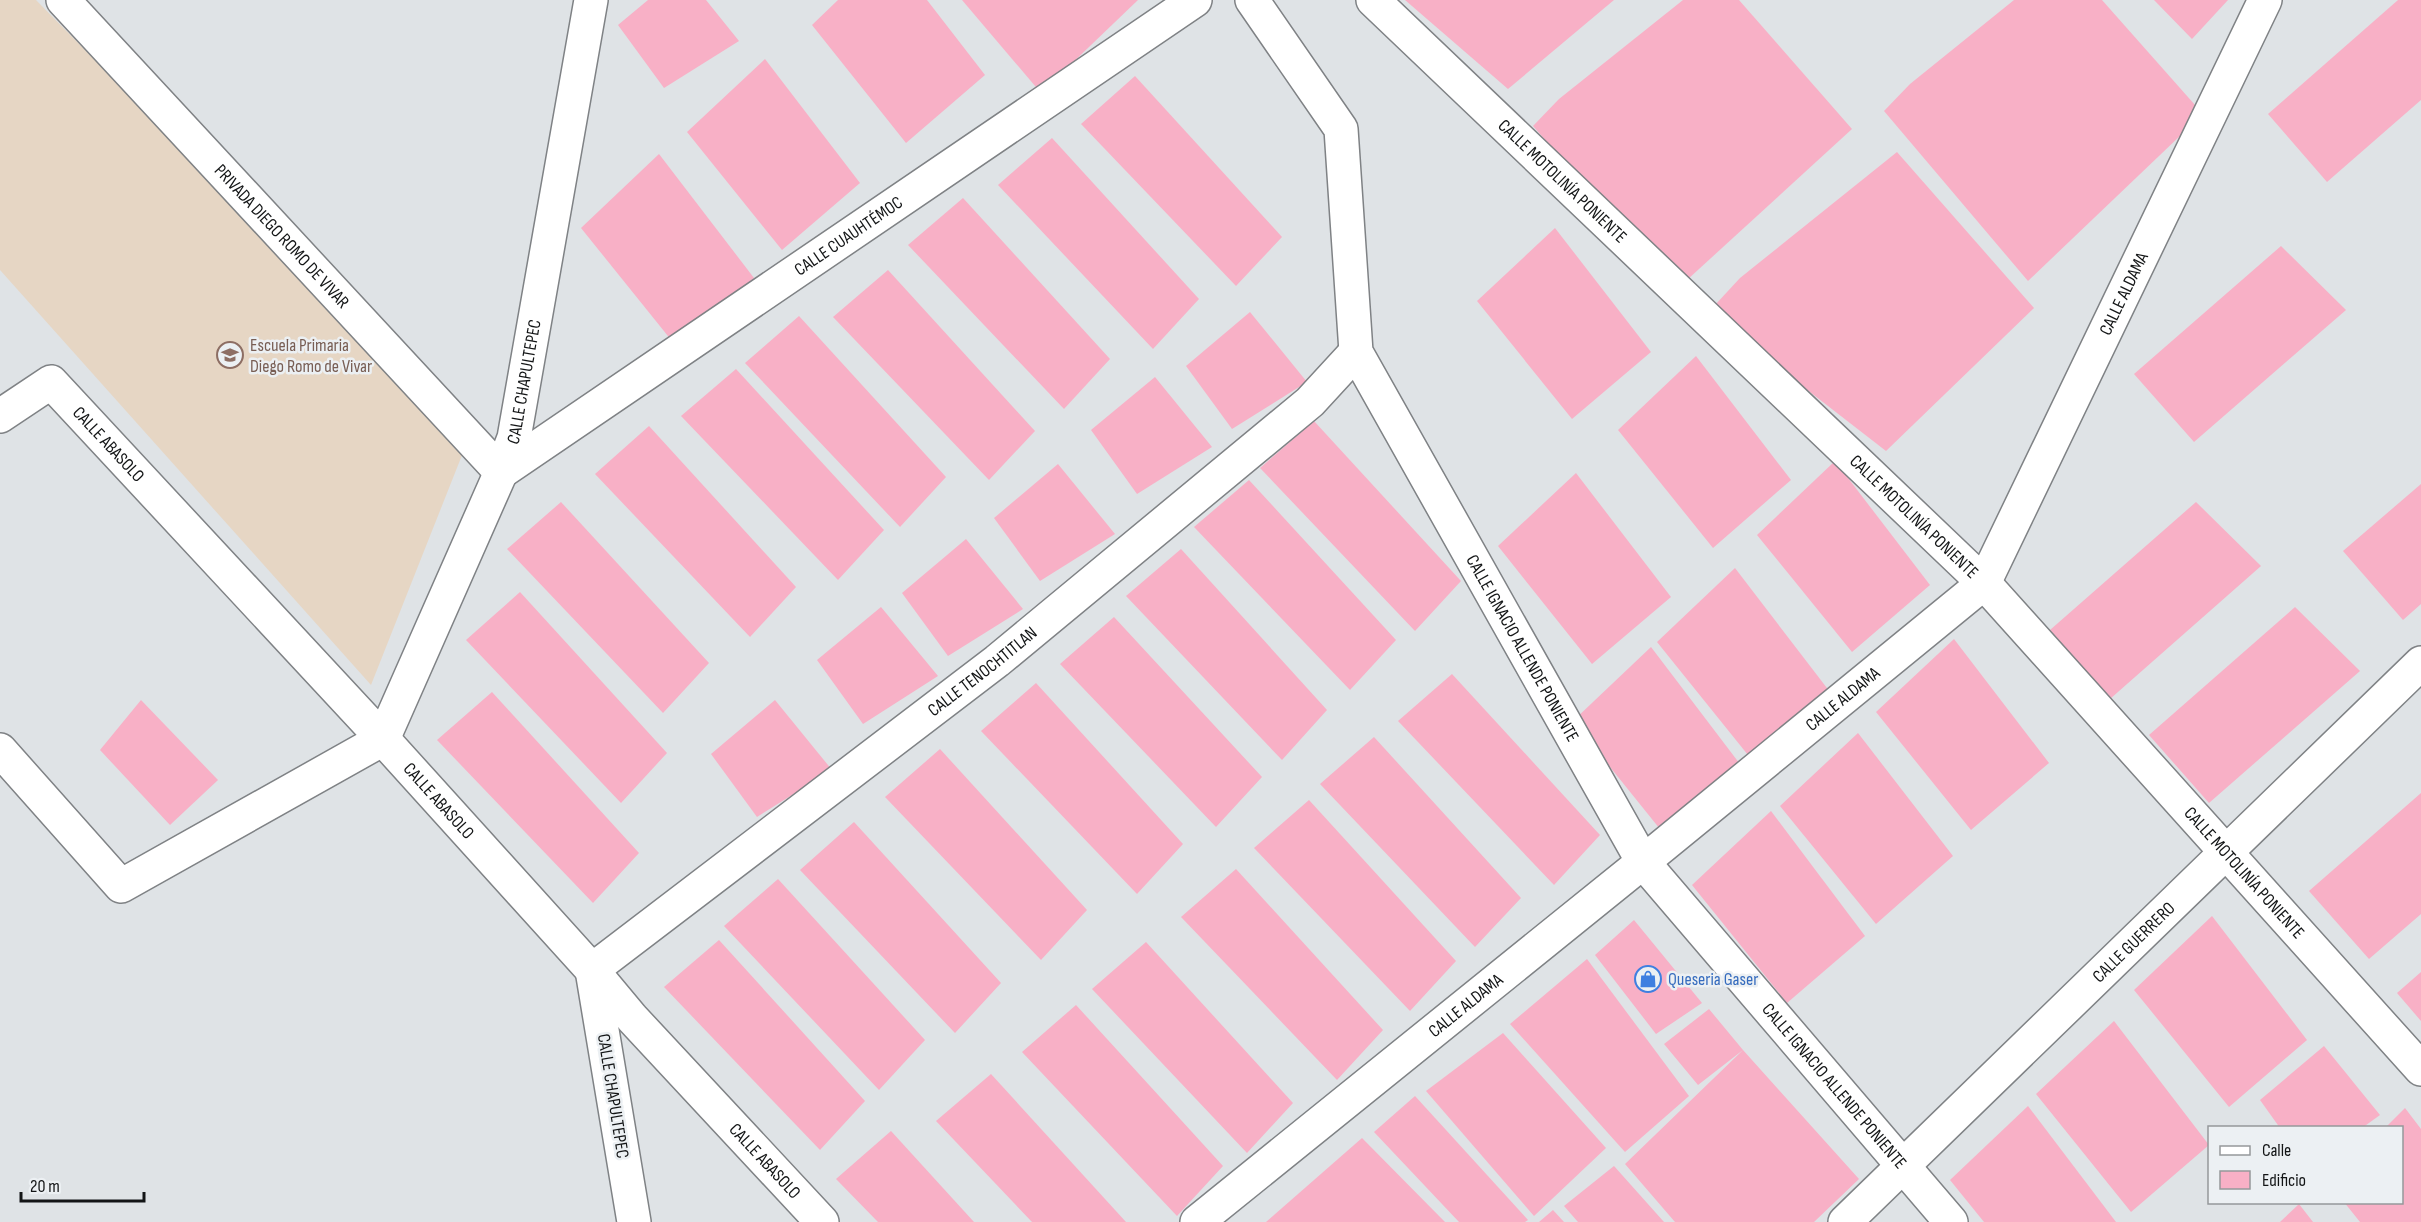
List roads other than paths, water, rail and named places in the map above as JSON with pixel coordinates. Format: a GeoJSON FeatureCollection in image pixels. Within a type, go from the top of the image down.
{"type":"FeatureCollection","features":[{"type":"Feature","properties":{"kind":"street","name":"PRIVADA DIEGO ROMO DE VIVAR"},"geometry":{"type":"LineString","coordinates":[[63,0],[501,472]]}},
{"type":"Feature","properties":{"kind":"street","name":"CALLE CHAPULTEPEC"},"geometry":{"type":"LineString","coordinates":[[383,739],[514,438],[591,0]]}},
{"type":"Feature","properties":{"kind":"street","name":"CALLE CUAUHTÉMOC"},"geometry":{"type":"LineString","coordinates":[[501,472],[1195,0]]}},
{"type":"Feature","properties":{"kind":"street","name":"CALLE IGNACIO ALLENDE PONIENTE"},"geometry":{"type":"LineString","coordinates":[[1252,0],[1341,129],[1356,352],[1643,862],[1952,1222]]}},
{"type":"Feature","properties":{"kind":"street","name":"CALLE MOTOLINÍA PONIENTE"},"geometry":{"type":"LineString","coordinates":[[1373,0],[1984,583],[2421,1069]]}},
{"type":"Feature","properties":{"kind":"street","name":"CALLE ALDAMA"},"geometry":{"type":"LineString","coordinates":[[1197,1222],[1984,583],[2265,0]]}},
{"type":"Feature","properties":{"kind":"street","name":"CALLE TENOCHTITLAN"},"geometry":{"type":"LineString","coordinates":[[592,970],[997,662],[1310,402],[1356,352]]}},
{"type":"Feature","properties":{"kind":"street","name":"CALLE ABASOLO"},"geometry":{"type":"LineString","coordinates":[[0,416],[51,382],[383,739],[592,970],[632,1018],[822,1222]]}},
{"type":"Feature","properties":{"kind":"street","name":"CALLE GUERRERO"},"geometry":{"type":"LineString","coordinates":[[1845,1222],[2421,663]]}},
{"type":"Feature","properties":{"kind":"street"},"geometry":{"type":"LineString","coordinates":[[0,750],[121,886],[383,739]]}},
{"type":"Feature","properties":{"kind":"street","name":"CALLE CHAPULTEPEC"},"geometry":{"type":"LineString","coordinates":[[592,970],[634,1222]]}},
{"type":"Feature","properties":{"kind":"place","name":"Escuela Primaria Diego Romo de Vivar"},"geometry":{"type":"Point","coordinates":[230,355]}},
{"type":"Feature","properties":{"kind":"place","name":"Queseria Gaser"},"geometry":{"type":"Point","coordinates":[1648,979]}}]}
